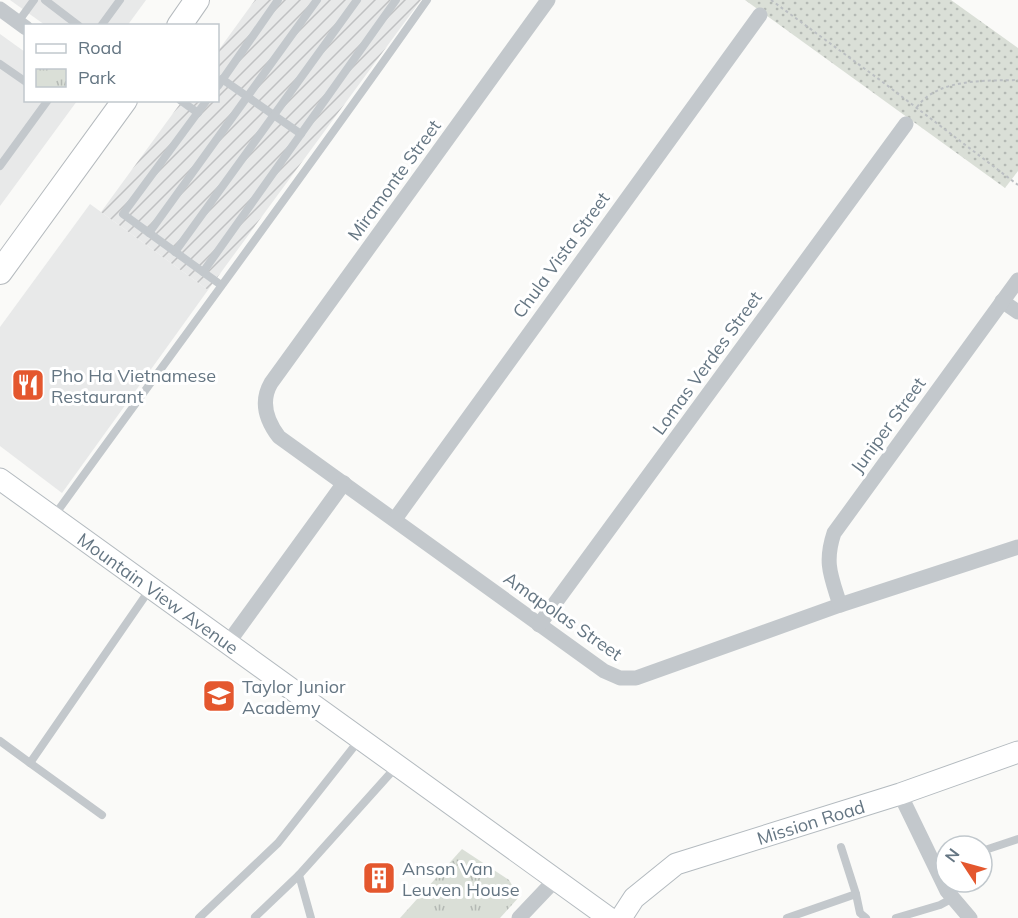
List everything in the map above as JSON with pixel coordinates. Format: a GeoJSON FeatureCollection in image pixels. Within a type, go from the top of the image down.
{"type":"FeatureCollection","features":[{"type":"Feature","properties":{"kind":"main road"},"geometry":{"type":"LineString","coordinates":[[180,24],[197,0]]}},
{"type":"Feature","properties":{"kind":"main road"},"geometry":{"type":"LineString","coordinates":[[0,272],[124,102]]}},
{"type":"Feature","properties":{"kind":"main road","name":"Mountain View Avenue"},"geometry":{"type":"LineString","coordinates":[[1,481],[609,918]]}},
{"type":"Feature","properties":{"kind":"main road","name":"Mission Road"},"geometry":{"type":"LineString","coordinates":[[621,918],[634,898],[676,864],[900,794],[1018,752]]}},
{"type":"Feature","properties":{"kind":"street","name":"Miramonte Street"},"geometry":{"type":"LineString","coordinates":[[271,382],[548,0]]}},
{"type":"Feature","properties":{"kind":"street"},"geometry":{"type":"LineString","coordinates":[[0,9],[22,25]]}},
{"type":"Feature","properties":{"kind":"street","name":"Chula Vista Street"},"geometry":{"type":"LineString","coordinates":[[395,519],[760,15]]}},
{"type":"Feature","properties":{"kind":"street","name":"Lomas Verdes Street"},"geometry":{"type":"LineString","coordinates":[[539,625],[906,124]]}},
{"type":"Feature","properties":{"kind":"street","name":"Juniper Street"},"geometry":{"type":"LineString","coordinates":[[840,605],[828,556],[834,533],[1018,280]]}},
{"type":"Feature","properties":{"kind":"street"},"geometry":{"type":"LineString","coordinates":[[1002,301],[1018,312]]}},
{"type":"Feature","properties":{"kind":"street","name":"Amapolas Street"},"geometry":{"type":"LineString","coordinates":[[271,382],[265,399],[270,425],[279,437],[611,675],[629,679],[840,605],[1018,547]]}},
{"type":"Feature","properties":{"kind":"street"},"geometry":{"type":"LineString","coordinates":[[228,643],[344,483]]}},
{"type":"Feature","properties":{"kind":"street"},"geometry":{"type":"LineString","coordinates":[[900,794],[934,853]]}},
{"type":"Feature","properties":{"kind":"street"},"geometry":{"type":"LineString","coordinates":[[519,918],[556,879]]}},
{"type":"Feature","properties":{"kind":"street"},"geometry":{"type":"LineString","coordinates":[[950,894],[970,918]]}},
{"type":"Feature","properties":{"kind":"lane"},"geometry":{"type":"LineString","coordinates":[[22,25],[34,0]]}},
{"type":"Feature","properties":{"kind":"lane"},"geometry":{"type":"LineString","coordinates":[[45,0],[76,24]]}},
{"type":"Feature","properties":{"kind":"lane"},"geometry":{"type":"LineString","coordinates":[[102,24],[120,0]]}},
{"type":"Feature","properties":{"kind":"lane"},"geometry":{"type":"LineString","coordinates":[[278,0],[220,82],[248,97],[301,134]]}},
{"type":"Feature","properties":{"kind":"lane"},"geometry":{"type":"LineString","coordinates":[[149,233],[318,0]]}},
{"type":"Feature","properties":{"kind":"lane"},"geometry":{"type":"LineString","coordinates":[[175,252],[357,0]]}},
{"type":"Feature","properties":{"kind":"lane"},"geometry":{"type":"LineString","coordinates":[[203,272],[396,0]]}},
{"type":"Feature","properties":{"kind":"lane"},"geometry":{"type":"LineString","coordinates":[[53,518],[427,0]]}},
{"type":"Feature","properties":{"kind":"lane"},"geometry":{"type":"LineString","coordinates":[[0,64],[24,81]]}},
{"type":"Feature","properties":{"kind":"lane"},"geometry":{"type":"LineString","coordinates":[[0,166],[47,102]]}},
{"type":"Feature","properties":{"kind":"lane"},"geometry":{"type":"LineString","coordinates":[[183,102],[198,113]]}},
{"type":"Feature","properties":{"kind":"lane"},"geometry":{"type":"LineString","coordinates":[[206,102],[123,214],[221,285]]}},
{"type":"Feature","properties":{"kind":"lane"},"geometry":{"type":"LineString","coordinates":[[30,763],[151,587]]}},
{"type":"Feature","properties":{"kind":"lane"},"geometry":{"type":"LineString","coordinates":[[199,918],[278,843],[360,739]]}},
{"type":"Feature","properties":{"kind":"lane"},"geometry":{"type":"LineString","coordinates":[[0,741],[102,815]]}},
{"type":"Feature","properties":{"kind":"lane"},"geometry":{"type":"LineString","coordinates":[[255,916],[299,874],[397,766]]}},
{"type":"Feature","properties":{"kind":"lane"},"geometry":{"type":"LineString","coordinates":[[994,847],[1018,839]]}},
{"type":"Feature","properties":{"kind":"lane"},"geometry":{"type":"LineString","coordinates":[[840,847],[856,894],[860,914],[866,918]]}},
{"type":"Feature","properties":{"kind":"lane"},"geometry":{"type":"LineString","coordinates":[[299,874],[311,918]]}},
{"type":"Feature","properties":{"kind":"lane"},"geometry":{"type":"LineString","coordinates":[[787,918],[856,894]]}},
{"type":"Feature","properties":{"kind":"lane"},"geometry":{"type":"LineString","coordinates":[[896,918],[940,905],[953,898]]}},
{"type":"Feature","properties":{"kind":"path"},"geometry":{"type":"LineString","coordinates":[[771,0],[1018,185]]}},
{"type":"Feature","properties":{"kind":"path"},"geometry":{"type":"LineString","coordinates":[[917,108],[933,92],[959,84],[1018,80]]}},
{"type":"Feature","properties":{"kind":"shaded area"},"geometry":{"type":"Polygon","coordinates":[[[10,0],[146,0],[128,24],[44,24],[10,0]]]}},
{"type":"Feature","properties":{"kind":"shaded area"},"geometry":{"type":"Polygon","coordinates":[[[255,0],[421,0],[208,290],[101,212],[181,102],[219,102],[219,50],[255,0]]]}},
{"type":"Feature","properties":{"kind":"shaded area"},"geometry":{"type":"Polygon","coordinates":[[[0,34],[24,51],[24,102],[76,102],[0,206],[0,34]]]}},
{"type":"Feature","properties":{"kind":"shaded area"},"geometry":{"type":"Polygon","coordinates":[[[90,204],[208,290],[62,493],[0,446],[0,327],[90,204]]]}},
{"type":"Feature","properties":{"kind":"green space"},"geometry":{"type":"Polygon","coordinates":[[[745,0],[951,0],[1018,48],[1018,171],[1005,188],[745,0]]]}},
{"type":"Feature","properties":{"kind":"green space"},"geometry":{"type":"Polygon","coordinates":[[[462,849],[509,880],[519,897],[500,918],[400,918],[462,849]]]}},
{"type":"Feature","properties":{"kind":"place","name":"Pho Ha Vietnamese Restaurant"},"geometry":{"type":"Point","coordinates":[28,385]}},
{"type":"Feature","properties":{"kind":"place","name":"Taylor Junior Academy"},"geometry":{"type":"Point","coordinates":[219,696]}},
{"type":"Feature","properties":{"kind":"place","name":"Anson Van Leuven House"},"geometry":{"type":"Point","coordinates":[379,878]}}]}
